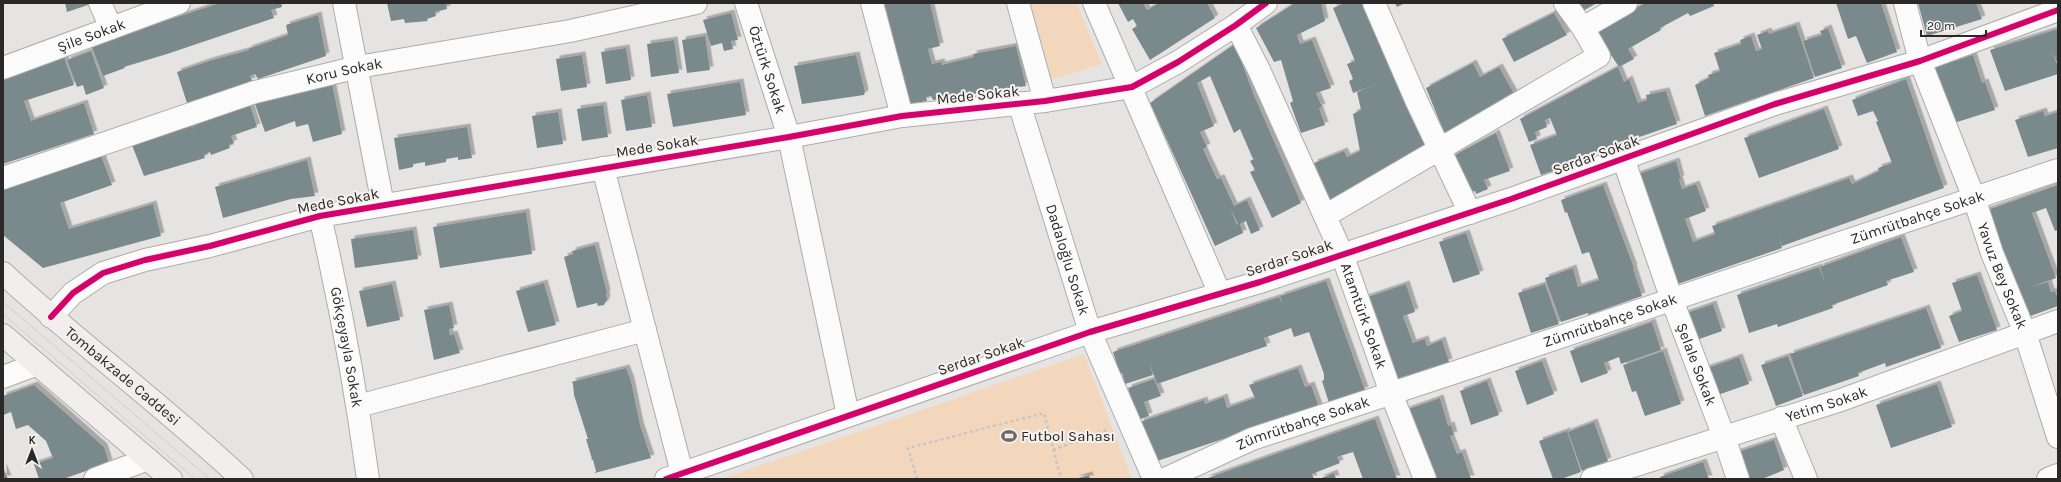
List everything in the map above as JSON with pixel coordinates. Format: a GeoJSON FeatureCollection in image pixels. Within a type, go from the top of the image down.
{"type":"FeatureCollection","features":[{"type":"Feature","properties":{"kind":"main road","name":"Tombakzade Caddesi"},"geometry":{"type":"LineString","coordinates":[[3,273],[51,317],[199,439],[242,479]]}},
{"type":"Feature","properties":{"kind":"main road"},"geometry":{"type":"LineString","coordinates":[[3,336],[35,365],[171,479]]}},
{"type":"Feature","properties":{"kind":"street"},"geometry":{"type":"LineString","coordinates":[[100,3],[111,28]]}},
{"type":"Feature","properties":{"kind":"street","name":"Şile Sokak"},"geometry":{"type":"LineString","coordinates":[[3,68],[179,3]]}},
{"type":"Feature","properties":{"kind":"street"},"geometry":{"type":"LineString","coordinates":[[344,3],[358,67],[383,205]]}},
{"type":"Feature","properties":{"kind":"street","name":"Koru Sokak"},"geometry":{"type":"LineString","coordinates":[[3,178],[255,92],[358,67],[570,31],[696,3]]}},
{"type":"Feature","properties":{"kind":"street","name":"Öztürk Sokak"},"geometry":{"type":"LineString","coordinates":[[746,3],[789,137],[848,415]]}},
{"type":"Feature","properties":{"kind":"street"},"geometry":{"type":"LineString","coordinates":[[872,3],[902,116]]}},
{"type":"Feature","properties":{"kind":"street"},"geometry":{"type":"LineString","coordinates":[[1018,3],[1045,101]]}},
{"type":"Feature","properties":{"kind":"street"},"geometry":{"type":"LineString","coordinates":[[1094,3],[1132,87],[1220,294]]}},
{"type":"Feature","properties":{"kind":"street","name":"Mede Sokak"},"geometry":{"type":"LineString","coordinates":[[51,317],[73,293],[103,273],[145,260],[210,246],[320,216],[789,137],[902,116],[1045,101],[1132,87],[1178,62],[1236,25],[1266,3]]}},
{"type":"Feature","properties":{"kind":"street"},"geometry":{"type":"LineString","coordinates":[[1374,3],[1470,213]]}},
{"type":"Feature","properties":{"kind":"street"},"geometry":{"type":"LineString","coordinates":[[1325,216],[1599,56],[1583,28],[1565,3]]}},
{"type":"Feature","properties":{"kind":"street"},"geometry":{"type":"LineString","coordinates":[[1583,28],[1626,3]]}},
{"type":"Feature","properties":{"kind":"street","name":"Yavuz Bey Sokak"},"geometry":{"type":"LineString","coordinates":[[1905,3],[1920,61],[1974,198],[1992,253],[2025,333],[2058,437]]}},
{"type":"Feature","properties":{"kind":"street","name":"Serdar Sokak"},"geometry":{"type":"LineString","coordinates":[[674,476],[1090,332],[1220,294],[1470,213],[1775,104],[1920,61],[2058,10]]}},
{"type":"Feature","properties":{"kind":"street","name":"Atamtürk Sokak"},"geometry":{"type":"LineString","coordinates":[[1236,25],[1259,70],[1342,254],[1391,393],[1426,479]]}},
{"type":"Feature","properties":{"kind":"street","name":"Dadaloğlu Sokak"},"geometry":{"type":"LineString","coordinates":[[1019,103],[1090,332],[1154,479]]}},
{"type":"Feature","properties":{"kind":"street","name":"Şelale Sokak"},"geometry":{"type":"LineString","coordinates":[[1623,158],[1672,300],[1724,437],[1738,479]]}},
{"type":"Feature","properties":{"kind":"street"},"geometry":{"type":"LineString","coordinates":[[603,168],[645,330],[674,476]]}},
{"type":"Feature","properties":{"kind":"street","name":"Zümrütbahçe Sokak"},"geometry":{"type":"LineString","coordinates":[[1165,479],[1252,439],[2058,170]]}},
{"type":"Feature","properties":{"kind":"street","name":"Gökçeyayla Sokak"},"geometry":{"type":"LineString","coordinates":[[320,216],[338,296],[358,406],[368,479]]}},
{"type":"Feature","properties":{"kind":"street","name":"Yetim Sokak"},"geometry":{"type":"LineString","coordinates":[[1592,479],[1841,400],[2058,321]]}},
{"type":"Feature","properties":{"kind":"street"},"geometry":{"type":"LineString","coordinates":[[358,406],[645,330]]}},
{"type":"Feature","properties":{"kind":"street"},"geometry":{"type":"LineString","coordinates":[[3,377],[35,365]]}},
{"type":"Feature","properties":{"kind":"street"},"geometry":{"type":"LineString","coordinates":[[1781,418],[1806,479]]}},
{"type":"Feature","properties":{"kind":"street"},"geometry":{"type":"LineString","coordinates":[[95,479],[148,459]]}},
{"type":"Feature","properties":{"kind":"street"},"geometry":{"type":"LineString","coordinates":[[2048,479],[2058,476]]}},
{"type":"Feature","properties":{"kind":"path"},"geometry":{"type":"LineString","coordinates":[[917,479],[908,448],[1044,413],[1061,479]]}},
{"type":"Feature","properties":{"kind":"path"},"geometry":{"type":"LineString","coordinates":[[1053,450],[1129,421]]}},
{"type":"Feature","properties":{"kind":"shaded area"},"geometry":{"type":"Polygon","coordinates":[[[1030,3],[1076,3],[1102,64],[1050,80],[1030,3]]]}},
{"type":"Feature","properties":{"kind":"shaded area"},"geometry":{"type":"Polygon","coordinates":[[[1084,354],[1132,479],[721,479],[1084,354]]]}},
{"type":"Feature","properties":{"kind":"building"},"geometry":{"type":"Polygon","coordinates":[[[65,3],[94,3],[67,12],[65,3]]]}},
{"type":"Feature","properties":{"kind":"building"},"geometry":{"type":"Polygon","coordinates":[[[220,3],[281,3],[282,7],[271,10],[274,18],[124,67],[125,68],[103,76],[91,45],[220,3]]]}},
{"type":"Feature","properties":{"kind":"building"},"geometry":{"type":"Polygon","coordinates":[[[387,3],[446,3],[447,9],[435,12],[436,16],[427,19],[428,21],[405,23],[404,19],[391,21],[387,3]]]}},
{"type":"Feature","properties":{"kind":"building"},"geometry":{"type":"Polygon","coordinates":[[[884,3],[930,3],[940,46],[928,49],[932,64],[941,62],[942,65],[974,57],[973,54],[1016,46],[1026,86],[933,100],[931,96],[926,97],[927,101],[909,104],[884,3]]]}},
{"type":"Feature","properties":{"kind":"building"},"geometry":{"type":"Polygon","coordinates":[[[1118,3],[1143,3],[1147,10],[1159,3],[1207,3],[1215,18],[1150,60],[1132,29],[1137,26],[1133,19],[1128,22],[1118,3]]]}},
{"type":"Feature","properties":{"kind":"building"},"geometry":{"type":"Polygon","coordinates":[[[1295,3],[1321,3],[1325,21],[1297,35],[1300,44],[1312,40],[1331,88],[1316,93],[1322,107],[1319,108],[1325,125],[1301,133],[1290,103],[1293,101],[1281,60],[1274,62],[1256,28],[1295,3]]]}},
{"type":"Feature","properties":{"kind":"building"},"geometry":{"type":"Polygon","coordinates":[[[1345,3],[1367,3],[1426,148],[1330,200],[1314,163],[1344,151],[1347,157],[1360,151],[1353,114],[1361,110],[1357,92],[1377,84],[1353,93],[1349,81],[1353,79],[1347,64],[1355,61],[1333,8],[1345,3]]]}},
{"type":"Feature","properties":{"kind":"building"},"geometry":{"type":"Polygon","coordinates":[[[1395,3],[1405,3],[1397,7],[1395,3]]]}},
{"type":"Feature","properties":{"kind":"building"},"geometry":{"type":"Polygon","coordinates":[[[1575,3],[1597,3],[1581,12],[1575,3]]]}},
{"type":"Feature","properties":{"kind":"building"},"geometry":{"type":"Polygon","coordinates":[[[1645,3],[1713,3],[1714,6],[1690,16],[1688,13],[1660,28],[1661,30],[1628,49],[1634,59],[1619,67],[1595,31],[1623,16],[1624,18],[1629,15],[1628,13],[1645,3]]]}},
{"type":"Feature","properties":{"kind":"building"},"geometry":{"type":"Polygon","coordinates":[[[1836,3],[1881,3],[1897,52],[1867,63],[1856,36],[1848,39],[1836,3]]]}},
{"type":"Feature","properties":{"kind":"building"},"geometry":{"type":"Polygon","coordinates":[[[1918,3],[1976,3],[1982,19],[1927,36],[1918,3]]]}},
{"type":"Feature","properties":{"kind":"building"},"geometry":{"type":"Polygon","coordinates":[[[731,13],[738,40],[731,41],[733,49],[724,51],[722,43],[711,46],[703,20],[731,13]]]}},
{"type":"Feature","properties":{"kind":"building"},"geometry":{"type":"Polygon","coordinates":[[[1554,13],[1567,35],[1514,62],[1502,39],[1554,13]]]}},
{"type":"Feature","properties":{"kind":"building"},"geometry":{"type":"Polygon","coordinates":[[[318,15],[326,56],[258,79],[255,74],[250,76],[252,81],[187,103],[177,72],[249,50],[248,49],[288,35],[286,25],[318,15]]]}},
{"type":"Feature","properties":{"kind":"building"},"geometry":{"type":"Polygon","coordinates":[[[1796,25],[1814,78],[1705,116],[1695,85],[1709,78],[1708,75],[1720,71],[1714,53],[1741,44],[1740,40],[1751,36],[1756,51],[1762,49],[1757,35],[1768,31],[1769,34],[1796,25]]]}},
{"type":"Feature","properties":{"kind":"building"},"geometry":{"type":"Polygon","coordinates":[[[1828,28],[1842,68],[1815,77],[1803,41],[1822,35],[1820,31],[1828,28]]]}},
{"type":"Feature","properties":{"kind":"building"},"geometry":{"type":"Polygon","coordinates":[[[2058,29],[2058,64],[2052,51],[2058,67],[2058,74],[2005,91],[1990,50],[2058,29]]]}},
{"type":"Feature","properties":{"kind":"building"},"geometry":{"type":"Polygon","coordinates":[[[705,36],[710,70],[687,73],[682,40],[705,36]]]}},
{"type":"Feature","properties":{"kind":"building"},"geometry":{"type":"Polygon","coordinates":[[[674,40],[679,73],[651,77],[647,44],[674,40]]]}},
{"type":"Feature","properties":{"kind":"building"},"geometry":{"type":"Polygon","coordinates":[[[1235,44],[1253,93],[1301,203],[1272,218],[1250,172],[1255,170],[1250,161],[1258,157],[1253,159],[1240,129],[1234,133],[1210,76],[1197,83],[1214,126],[1200,132],[1207,147],[1203,149],[1217,179],[1221,178],[1234,206],[1247,200],[1260,230],[1251,234],[1246,221],[1240,224],[1243,233],[1215,246],[1150,103],[1235,44]],[[1230,208],[1237,225],[1238,224],[1230,208]]]}},
{"type":"Feature","properties":{"kind":"building"},"geometry":{"type":"Polygon","coordinates":[[[626,48],[631,80],[606,84],[601,52],[626,48]]]}},
{"type":"Feature","properties":{"kind":"building"},"geometry":{"type":"Polygon","coordinates":[[[91,51],[104,88],[86,95],[83,85],[77,87],[67,60],[91,51]]]}},
{"type":"Feature","properties":{"kind":"building"},"geometry":{"type":"Polygon","coordinates":[[[63,54],[74,85],[24,101],[31,121],[84,103],[94,134],[3,164],[3,74],[63,54]]]}},
{"type":"Feature","properties":{"kind":"building"},"geometry":{"type":"Polygon","coordinates":[[[582,55],[587,87],[561,91],[556,59],[582,55]]]}},
{"type":"Feature","properties":{"kind":"building"},"geometry":{"type":"Polygon","coordinates":[[[856,55],[865,92],[864,95],[802,104],[794,66],[856,55]]]}},
{"type":"Feature","properties":{"kind":"building"},"geometry":{"type":"Polygon","coordinates":[[[1973,55],[1982,83],[1985,82],[1995,110],[1954,123],[1935,67],[1973,55]]]}},
{"type":"Feature","properties":{"kind":"building"},"geometry":{"type":"Polygon","coordinates":[[[1473,63],[1480,77],[1499,67],[1517,99],[1446,137],[1426,88],[1473,63]]]}},
{"type":"Feature","properties":{"kind":"building"},"geometry":{"type":"Polygon","coordinates":[[[1618,67],[1624,82],[1629,79],[1638,103],[1647,100],[1646,95],[1666,91],[1677,124],[1567,162],[1568,166],[1541,175],[1530,145],[1557,135],[1550,118],[1545,120],[1547,127],[1535,132],[1537,139],[1529,142],[1520,119],[1618,67]]]}},
{"type":"Feature","properties":{"kind":"building"},"geometry":{"type":"Polygon","coordinates":[[[331,78],[342,134],[313,142],[308,124],[296,127],[295,121],[265,132],[255,104],[331,78]]]}},
{"type":"Feature","properties":{"kind":"building"},"geometry":{"type":"Polygon","coordinates":[[[1906,79],[1944,188],[1782,246],[1779,237],[1782,248],[1672,286],[1633,176],[1676,161],[1682,189],[1696,184],[1706,211],[1685,219],[1693,242],[1715,234],[1712,226],[1849,178],[1852,184],[1879,171],[1878,168],[1892,163],[1876,122],[1878,121],[1873,111],[1858,116],[1852,100],[1906,79]]]}},
{"type":"Feature","properties":{"kind":"building"},"geometry":{"type":"Polygon","coordinates":[[[740,82],[746,115],[673,127],[667,94],[740,82]]]}},
{"type":"Feature","properties":{"kind":"building"},"geometry":{"type":"Polygon","coordinates":[[[647,95],[652,127],[626,131],[621,100],[647,95]]]}},
{"type":"Feature","properties":{"kind":"building"},"geometry":{"type":"Polygon","coordinates":[[[250,105],[257,127],[231,136],[234,143],[229,145],[230,148],[211,155],[210,152],[204,155],[205,158],[144,176],[132,145],[192,125],[195,132],[193,126],[250,105]]]}},
{"type":"Feature","properties":{"kind":"building"},"geometry":{"type":"Polygon","coordinates":[[[603,105],[608,137],[582,141],[577,109],[603,105]]]}},
{"type":"Feature","properties":{"kind":"building"},"geometry":{"type":"Polygon","coordinates":[[[1824,109],[1839,149],[1759,178],[1744,138],[1824,109]]]}},
{"type":"Feature","properties":{"kind":"building"},"geometry":{"type":"Polygon","coordinates":[[[2043,111],[2052,136],[2045,116],[2058,112],[2058,148],[2028,157],[2015,120],[2043,111]]]}},
{"type":"Feature","properties":{"kind":"building"},"geometry":{"type":"Polygon","coordinates":[[[558,112],[563,144],[537,148],[532,116],[558,112]]]}},
{"type":"Feature","properties":{"kind":"building"},"geometry":{"type":"Polygon","coordinates":[[[467,127],[472,158],[458,160],[458,157],[446,159],[446,162],[425,166],[425,162],[413,164],[413,167],[399,170],[394,138],[467,127]]]}},
{"type":"Feature","properties":{"kind":"building"},"geometry":{"type":"Polygon","coordinates":[[[1496,133],[1510,171],[1484,180],[1488,189],[1476,194],[1475,191],[1469,193],[1453,156],[1496,133]]]}},
{"type":"Feature","properties":{"kind":"building"},"geometry":{"type":"Polygon","coordinates":[[[101,155],[112,185],[60,203],[69,229],[153,204],[161,236],[43,268],[3,235],[3,188],[101,155]]]}},
{"type":"Feature","properties":{"kind":"building"},"geometry":{"type":"Polygon","coordinates":[[[307,160],[315,196],[291,199],[223,218],[215,187],[307,160]]]}},
{"type":"Feature","properties":{"kind":"building"},"geometry":{"type":"Polygon","coordinates":[[[1603,185],[1634,268],[1642,296],[1588,315],[1588,313],[1561,322],[1545,278],[1573,268],[1578,287],[1599,280],[1589,252],[1582,254],[1567,212],[1565,213],[1561,200],[1603,185]]]}},
{"type":"Feature","properties":{"kind":"building"},"geometry":{"type":"Polygon","coordinates":[[[2058,185],[2058,230],[2055,231],[2046,208],[2032,213],[2056,278],[2031,287],[2048,282],[2051,292],[2055,291],[2058,299],[2058,306],[2025,318],[1985,211],[2058,185]]]}},
{"type":"Feature","properties":{"kind":"building"},"geometry":{"type":"Polygon","coordinates":[[[526,212],[532,254],[440,268],[433,227],[526,212]]]}},
{"type":"Feature","properties":{"kind":"building"},"geometry":{"type":"Polygon","coordinates":[[[413,230],[418,259],[355,268],[351,239],[413,230]]]}},
{"type":"Feature","properties":{"kind":"building"},"geometry":{"type":"Polygon","coordinates":[[[1466,233],[1480,274],[1453,283],[1439,242],[1466,233]]]}},
{"type":"Feature","properties":{"kind":"building"},"geometry":{"type":"Polygon","coordinates":[[[1901,237],[1914,272],[1886,281],[1888,285],[1832,305],[1833,308],[1778,327],[1777,324],[1749,333],[1737,295],[1819,267],[1825,283],[1820,267],[1901,237]]]}},
{"type":"Feature","properties":{"kind":"building"},"geometry":{"type":"Polygon","coordinates":[[[595,245],[607,293],[607,299],[604,305],[598,306],[597,303],[577,308],[564,257],[573,254],[572,251],[595,245]]]}},
{"type":"Feature","properties":{"kind":"building"},"geometry":{"type":"Polygon","coordinates":[[[1977,275],[1997,330],[1959,342],[1949,316],[1962,311],[1952,283],[1977,275]]]}},
{"type":"Feature","properties":{"kind":"building"},"geometry":{"type":"Polygon","coordinates":[[[1326,281],[1365,390],[1329,403],[1322,381],[1324,380],[1324,374],[1309,332],[1294,337],[1291,328],[1264,338],[1267,346],[1157,384],[1149,362],[1153,375],[1125,384],[1122,373],[1120,374],[1113,352],[1279,297],[1282,303],[1280,296],[1326,281]]]}},
{"type":"Feature","properties":{"kind":"building"},"geometry":{"type":"Polygon","coordinates":[[[544,283],[556,325],[528,332],[516,291],[544,283]]]}},
{"type":"Feature","properties":{"kind":"building"},"geometry":{"type":"Polygon","coordinates":[[[392,284],[400,320],[367,327],[359,291],[392,284]]]}},
{"type":"Feature","properties":{"kind":"building"},"geometry":{"type":"Polygon","coordinates":[[[1406,284],[1415,312],[1403,316],[1413,343],[1425,339],[1427,346],[1442,340],[1449,362],[1394,380],[1375,325],[1379,324],[1376,315],[1372,317],[1365,298],[1406,284]]]}},
{"type":"Feature","properties":{"kind":"building"},"geometry":{"type":"Polygon","coordinates":[[[1545,284],[1559,324],[1531,333],[1518,293],[1545,284]]]}},
{"type":"Feature","properties":{"kind":"building"},"geometry":{"type":"Polygon","coordinates":[[[1713,304],[1722,331],[1691,342],[1681,315],[1713,304]]]}},
{"type":"Feature","properties":{"kind":"building"},"geometry":{"type":"Polygon","coordinates":[[[449,305],[454,328],[449,329],[450,335],[454,334],[460,353],[434,360],[424,310],[449,305]]]}},
{"type":"Feature","properties":{"kind":"building"},"geometry":{"type":"Polygon","coordinates":[[[1926,308],[1941,348],[1886,367],[1885,363],[1858,373],[1859,376],[1804,395],[1790,354],[1926,308]]]}},
{"type":"Feature","properties":{"kind":"building"},"geometry":{"type":"Polygon","coordinates":[[[1652,322],[1661,350],[1621,364],[1619,357],[1604,363],[1608,373],[1581,383],[1570,351],[1652,322]]]}},
{"type":"Feature","properties":{"kind":"building"},"geometry":{"type":"Polygon","coordinates":[[[1663,351],[1681,404],[1645,416],[1636,391],[1632,392],[1623,365],[1663,351]]]}},
{"type":"Feature","properties":{"kind":"building"},"geometry":{"type":"Polygon","coordinates":[[[1788,356],[1803,396],[1776,406],[1761,365],[1788,356]]]}},
{"type":"Feature","properties":{"kind":"building"},"geometry":{"type":"Polygon","coordinates":[[[1739,357],[1749,384],[1712,397],[1702,370],[1739,357]]]}},
{"type":"Feature","properties":{"kind":"building"},"geometry":{"type":"Polygon","coordinates":[[[1542,361],[1554,394],[1527,405],[1515,371],[1542,361]]]}},
{"type":"Feature","properties":{"kind":"building"},"geometry":{"type":"Polygon","coordinates":[[[626,368],[631,381],[640,425],[651,458],[595,473],[596,471],[593,460],[591,460],[592,459],[586,439],[588,439],[574,395],[573,383],[571,382],[626,368]]]}},
{"type":"Feature","properties":{"kind":"building"},"geometry":{"type":"Polygon","coordinates":[[[1298,368],[1305,387],[1311,385],[1319,407],[1154,462],[1140,422],[1204,400],[1205,404],[1224,397],[1227,408],[1255,398],[1249,385],[1298,368]]]}},
{"type":"Feature","properties":{"kind":"building"},"geometry":{"type":"Polygon","coordinates":[[[1154,379],[1161,396],[1144,402],[1149,416],[1138,420],[1128,388],[1154,379]]]}},
{"type":"Feature","properties":{"kind":"building"},"geometry":{"type":"Polygon","coordinates":[[[1487,381],[1499,415],[1471,425],[1460,391],[1487,381]]]}},
{"type":"Feature","properties":{"kind":"building"},"geometry":{"type":"Polygon","coordinates":[[[1937,384],[1952,427],[1891,448],[1876,405],[1937,384]]]}},
{"type":"Feature","properties":{"kind":"building"},"geometry":{"type":"Polygon","coordinates":[[[34,385],[104,447],[109,463],[63,479],[39,479],[34,464],[53,458],[46,441],[28,425],[16,429],[11,412],[3,415],[3,396],[34,385]]]}},
{"type":"Feature","properties":{"kind":"building"},"geometry":{"type":"Polygon","coordinates":[[[1440,398],[1448,426],[1451,425],[1454,435],[1450,436],[1457,454],[1462,452],[1471,479],[1429,479],[1406,410],[1440,398]]]}},
{"type":"Feature","properties":{"kind":"building"},"geometry":{"type":"Polygon","coordinates":[[[1375,419],[1397,479],[1363,479],[1353,452],[1337,457],[1340,463],[1312,474],[1314,479],[1205,479],[1375,419]]]}},
{"type":"Feature","properties":{"kind":"building"},"geometry":{"type":"Polygon","coordinates":[[[1594,422],[1608,461],[1582,471],[1568,432],[1594,422]]]}},
{"type":"Feature","properties":{"kind":"building"},"geometry":{"type":"Polygon","coordinates":[[[1567,431],[1581,472],[1561,479],[1553,479],[1539,441],[1567,431]]]}},
{"type":"Feature","properties":{"kind":"building"},"geometry":{"type":"Polygon","coordinates":[[[1774,440],[1784,470],[1762,479],[1741,479],[1732,454],[1774,440]]]}},
{"type":"Feature","properties":{"kind":"building"},"geometry":{"type":"Polygon","coordinates":[[[1703,462],[1709,479],[1661,479],[1660,477],[1703,462]]]}},
{"type":"Feature","properties":{"kind":"building"},"geometry":{"type":"Polygon","coordinates":[[[3,467],[8,479],[3,479],[3,467]]]}},
{"type":"Feature","properties":{"kind":"building"},"geometry":{"type":"Polygon","coordinates":[[[1334,473],[1336,479],[1319,479],[1334,473]]]}},
{"type":"Feature","properties":{"kind":"building"},"geometry":{"type":"Polygon","coordinates":[[[1089,475],[1090,479],[1075,479],[1089,475]]]}},
{"type":"Feature","properties":{"kind":"tram line"},"geometry":{"type":"LineString","coordinates":[[3,302],[210,479]]}},
{"type":"Feature","properties":{"kind":"tram line"},"geometry":{"type":"LineString","coordinates":[[3,314],[195,479]]}},
{"type":"Feature","properties":{"kind":"cycle path"},"geometry":{"type":"LineString","coordinates":[[51,317],[73,293],[103,273],[145,260],[210,246],[320,216],[789,137],[902,116],[1045,101],[1132,87],[1178,62],[1236,25],[1266,3]]}},
{"type":"Feature","properties":{"kind":"cycle path"},"geometry":{"type":"LineString","coordinates":[[666,479],[1090,332],[1260,282],[1511,199],[1775,104],[1920,61],[2058,10]]}},
{"type":"Feature","properties":{"kind":"place","name":"Futbol Sahası"},"geometry":{"type":"Point","coordinates":[1009,436]}}]}
